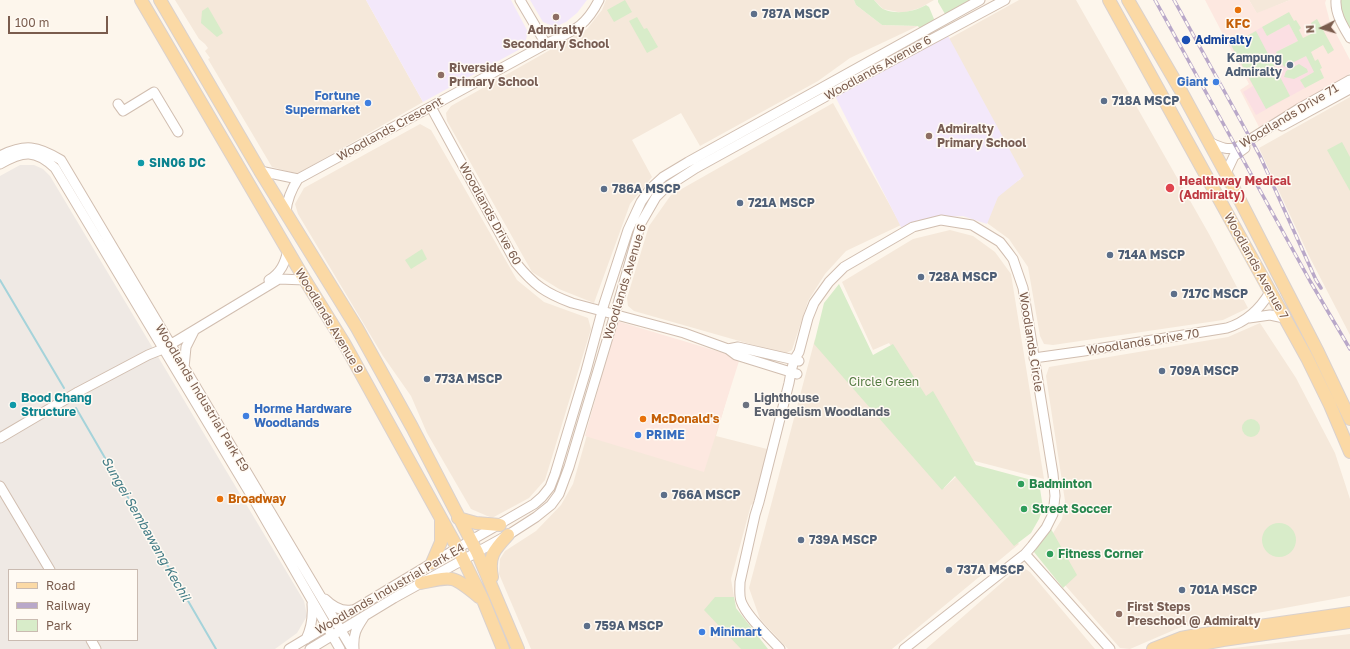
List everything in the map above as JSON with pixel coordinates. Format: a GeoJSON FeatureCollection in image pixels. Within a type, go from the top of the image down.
{"type":"FeatureCollection","features":[{"type":"Feature","properties":{"kind":"main road","name":"Woodlands Avenue 9"},"geometry":{"type":"LineString","coordinates":[[141,0],[288,250],[304,280],[344,343],[461,554],[483,600],[503,649]]}},
{"type":"Feature","properties":{"kind":"main road","name":"Woodlands Avenue 9"},"geometry":{"type":"LineString","coordinates":[[160,0],[260,171],[357,328],[412,427],[474,547],[518,649]]}},
{"type":"Feature","properties":{"kind":"main road","name":"Woodlands Avenue 7"},"geometry":{"type":"LineString","coordinates":[[1109,0],[1307,358],[1330,405],[1350,452]]}},
{"type":"Feature","properties":{"kind":"main road","name":"Woodlands Avenue 7"},"geometry":{"type":"LineString","coordinates":[[1128,0],[1226,173],[1318,352],[1350,418]]}},
{"type":"Feature","properties":{"kind":"main road"},"geometry":{"type":"LineString","coordinates":[[1307,358],[1318,352]]}},
{"type":"Feature","properties":{"kind":"main road"},"geometry":{"type":"LineString","coordinates":[[458,518],[476,523],[500,525]]}},
{"type":"Feature","properties":{"kind":"main road"},"geometry":{"type":"LineString","coordinates":[[432,563],[441,542],[441,519]]}},
{"type":"Feature","properties":{"kind":"main road"},"geometry":{"type":"LineString","coordinates":[[494,592],[490,560],[493,552],[508,535]]}},
{"type":"Feature","properties":{"kind":"main road"},"geometry":{"type":"LineString","coordinates":[[421,583],[444,578],[452,578],[459,580],[483,600]]}},
{"type":"Feature","properties":{"kind":"main road"},"geometry":{"type":"LineString","coordinates":[[1153,649],[1181,638],[1197,635],[1350,613]]}},
{"type":"Feature","properties":{"kind":"main road"},"geometry":{"type":"LineString","coordinates":[[1176,649],[1223,640],[1350,622]]}},
{"type":"Feature","properties":{"kind":"street"},"geometry":{"type":"LineString","coordinates":[[520,0],[546,44]]}},
{"type":"Feature","properties":{"kind":"street","name":"Woodlands Crescent"},"geometry":{"type":"LineString","coordinates":[[298,179],[576,29],[592,14],[599,0]]}},
{"type":"Feature","properties":{"kind":"street","name":"Woodlands Avenue 6"},"geometry":{"type":"LineString","coordinates":[[474,547],[500,525],[534,504],[550,487],[574,411],[602,311],[628,230],[634,216],[650,189],[663,177],[698,156],[980,0]]}},
{"type":"Feature","properties":{"kind":"street","name":"Woodlands Avenue 6"},"geometry":{"type":"LineString","coordinates":[[474,547],[508,535],[536,517],[551,504],[559,494],[569,467],[641,223],[656,197],[665,188],[696,168],[1005,0]]}},
{"type":"Feature","properties":{"kind":"street"},"geometry":{"type":"LineString","coordinates":[[1336,0],[1338,17],[1350,38]]}},
{"type":"Feature","properties":{"kind":"street","name":"Woodlands Drive 71"},"geometry":{"type":"LineString","coordinates":[[1209,142],[1231,150],[1300,108],[1349,82]]}},
{"type":"Feature","properties":{"kind":"street","name":"Woodlands Drive 71"},"geometry":{"type":"LineString","coordinates":[[1226,173],[1231,161],[1240,150],[1324,102],[1349,82]]}},
{"type":"Feature","properties":{"kind":"street"},"geometry":{"type":"LineString","coordinates":[[118,104],[123,111],[154,92],[178,132]]}},
{"type":"Feature","properties":{"kind":"street","name":"Woodlands Drive 60"},"geometry":{"type":"LineString","coordinates":[[431,107],[516,263],[526,276],[542,289],[554,296],[602,311],[684,333],[728,349]]}},
{"type":"Feature","properties":{"kind":"street"},"geometry":{"type":"LineString","coordinates":[[0,156],[19,148],[30,147],[46,155]]}},
{"type":"Feature","properties":{"kind":"street"},"geometry":{"type":"LineString","coordinates":[[0,164],[16,156],[33,154],[46,155]]}},
{"type":"Feature","properties":{"kind":"street","name":"Woodlands Industrial Park E9"},"geometry":{"type":"LineString","coordinates":[[46,155],[61,160],[312,601],[331,623],[341,630],[353,649]]}},
{"type":"Feature","properties":{"kind":"street"},"geometry":{"type":"LineString","coordinates":[[260,171],[298,179],[290,190],[286,212]]}},
{"type":"Feature","properties":{"kind":"street","name":"Woodlands Circle"},"geometry":{"type":"LineString","coordinates":[[780,649],[749,615],[741,601],[740,592],[742,571],[755,515],[789,383],[794,373],[808,318],[814,303],[829,282],[844,267],[914,227],[941,220],[972,225],[1000,242],[1013,259],[1023,288],[1053,474],[1055,506],[1046,528],[1025,554],[904,649]]}},
{"type":"Feature","properties":{"kind":"street"},"geometry":{"type":"LineString","coordinates":[[0,438],[78,392],[148,355],[276,276],[284,265],[288,250]]}},
{"type":"Feature","properties":{"kind":"street"},"geometry":{"type":"LineString","coordinates":[[165,344],[194,331],[279,279],[304,280]]}},
{"type":"Feature","properties":{"kind":"street","name":"Woodlands Drive 70"},"geometry":{"type":"LineString","coordinates":[[1249,318],[1265,301],[1270,292]]}},
{"type":"Feature","properties":{"kind":"street","name":"Woodlands Drive 70"},"geometry":{"type":"LineString","coordinates":[[1034,358],[1214,330],[1235,325],[1249,318],[1270,315],[1284,318]]}},
{"type":"Feature","properties":{"kind":"street"},"geometry":{"type":"LineString","coordinates":[[184,368],[186,347],[194,331]]}},
{"type":"Feature","properties":{"kind":"street","name":"Woodlands Industrial Park E9"},"geometry":{"type":"LineString","coordinates":[[165,344],[184,368],[316,589],[331,623],[333,635],[340,649]]}},
{"type":"Feature","properties":{"kind":"street"},"geometry":{"type":"LineString","coordinates":[[728,349],[738,347],[798,358]]}},
{"type":"Feature","properties":{"kind":"street"},"geometry":{"type":"LineString","coordinates":[[728,349],[736,355],[794,373]]}},
{"type":"Feature","properties":{"kind":"street"},"geometry":{"type":"LineString","coordinates":[[0,486],[49,569]]}},
{"type":"Feature","properties":{"kind":"street","name":"Woodlands Industrial Park E4"},"geometry":{"type":"LineString","coordinates":[[310,649],[366,614],[421,583],[461,554],[474,547]]}},
{"type":"Feature","properties":{"kind":"street","name":"Woodlands Industrial Park E4"},"geometry":{"type":"LineString","coordinates":[[289,649],[432,563],[461,554]]}},
{"type":"Feature","properties":{"kind":"street"},"geometry":{"type":"LineString","coordinates":[[1025,554],[1110,649]]}},
{"type":"Feature","properties":{"kind":"street"},"geometry":{"type":"LineString","coordinates":[[316,589],[333,606],[345,612],[355,609]]}},
{"type":"Feature","properties":{"kind":"street"},"geometry":{"type":"LineString","coordinates":[[306,639],[312,628],[312,601]]}},
{"type":"Feature","properties":{"kind":"street"},"geometry":{"type":"LineString","coordinates":[[353,649],[355,633],[366,614]]}},
{"type":"Feature","properties":{"kind":"street"},"geometry":{"type":"LineString","coordinates":[[317,649],[324,649]]}},
{"type":"Feature","properties":{"kind":"shaded area"},"geometry":{"type":"Polygon","coordinates":[[[175,0],[366,0],[423,102],[297,174],[272,167],[208,59],[210,58],[205,51],[208,48],[199,39],[175,0]]]}},
{"type":"Feature","properties":{"kind":"shaded area","name":"Riverside Primary School"},"geometry":{"type":"Polygon","coordinates":[[[366,0],[511,0],[528,32],[524,47],[423,102],[366,0]]]}},
{"type":"Feature","properties":{"kind":"shaded area","name":"Admiralty Secondary School"},"geometry":{"type":"Polygon","coordinates":[[[530,0],[587,0],[577,13],[566,22],[553,26],[543,22],[530,0]]]}},
{"type":"Feature","properties":{"kind":"shaded area"},"geometry":{"type":"Polygon","coordinates":[[[606,0],[854,0],[856,5],[882,25],[918,26],[850,58],[818,81],[700,146],[681,113],[632,140],[652,177],[630,204],[594,303],[559,289],[532,272],[447,121],[446,113],[451,106],[587,29],[602,10],[606,0]]]}},
{"type":"Feature","properties":{"kind":"shaded area"},"geometry":{"type":"Polygon","coordinates":[[[874,0],[934,0],[920,8],[903,13],[883,9],[874,0]]]}},
{"type":"Feature","properties":{"kind":"shaded area"},"geometry":{"type":"Polygon","coordinates":[[[1019,0],[1076,0],[1209,234],[1248,308],[1223,320],[1053,345],[1044,344],[1040,336],[1028,267],[1009,239],[983,220],[995,194],[1021,179],[945,41],[1019,0]]]}},
{"type":"Feature","properties":{"kind":"shaded area","name":"Kampung Admiralty"},"geometry":{"type":"Polygon","coordinates":[[[1205,0],[1249,0],[1257,13],[1290,0],[1326,0],[1325,3],[1330,22],[1350,60],[1350,73],[1345,78],[1259,127],[1240,90],[1249,84],[1205,0]]]}},
{"type":"Feature","properties":{"kind":"shaded area"},"geometry":{"type":"Polygon","coordinates":[[[1249,0],[1290,0],[1257,14],[1249,0]]]}},
{"type":"Feature","properties":{"kind":"shaded area"},"geometry":{"type":"Polygon","coordinates":[[[1289,24],[1298,41],[1276,52],[1284,67],[1306,55],[1315,72],[1300,80],[1305,88],[1256,115],[1243,92],[1253,86],[1231,45],[1262,27],[1267,36],[1289,24]]]}},
{"type":"Feature","properties":{"kind":"shaded area","name":"Admiralty Primary School"},"geometry":{"type":"Polygon","coordinates":[[[947,34],[1024,176],[998,197],[987,224],[963,216],[929,218],[902,229],[835,96],[947,34]]]}},
{"type":"Feature","properties":{"kind":"shaded area"},"geometry":{"type":"Polygon","coordinates":[[[1350,97],[1350,335],[1309,256],[1259,148],[1350,97]]]}},
{"type":"Feature","properties":{"kind":"shaded area"},"geometry":{"type":"Polygon","coordinates":[[[833,103],[901,225],[846,251],[825,274],[808,301],[792,350],[785,354],[634,311],[628,306],[627,298],[649,226],[671,195],[833,103]]]}},
{"type":"Feature","properties":{"kind":"shaded area"},"geometry":{"type":"Polygon","coordinates":[[[420,124],[431,130],[517,280],[544,302],[588,318],[591,329],[545,480],[529,498],[492,518],[471,509],[427,433],[411,396],[383,356],[298,214],[295,204],[304,188],[420,124]]]}},
{"type":"Feature","properties":{"kind":"shaded area"},"geometry":{"type":"Polygon","coordinates":[[[20,165],[34,165],[43,169],[50,176],[304,601],[307,616],[297,633],[275,649],[0,649],[0,176],[20,165]]]}},
{"type":"Feature","properties":{"kind":"shaded area"},"geometry":{"type":"Polygon","coordinates":[[[950,230],[973,236],[995,252],[1011,274],[1044,479],[967,459],[889,343],[873,350],[842,282],[913,239],[950,230]]]}},
{"type":"Feature","properties":{"kind":"shaded area"},"geometry":{"type":"Polygon","coordinates":[[[617,321],[740,358],[704,472],[585,436],[617,321]]]}},
{"type":"Feature","properties":{"kind":"shaded area"},"geometry":{"type":"Polygon","coordinates":[[[1260,323],[1296,378],[1335,453],[1350,499],[1350,596],[1181,627],[1130,649],[1120,648],[1044,561],[1041,552],[1062,519],[1065,501],[1046,376],[1049,367],[1228,337],[1260,323]]]}},
{"type":"Feature","properties":{"kind":"shaded area"},"geometry":{"type":"Polygon","coordinates":[[[815,339],[944,488],[959,474],[1019,544],[892,649],[788,649],[760,619],[749,588],[815,339]]]}},
{"type":"Feature","properties":{"kind":"shaded area"},"geometry":{"type":"Polygon","coordinates":[[[738,360],[716,436],[771,450],[756,502],[751,505],[731,579],[737,615],[765,649],[531,649],[499,574],[500,559],[505,551],[536,531],[561,505],[573,484],[607,365],[738,360]]]}},
{"type":"Feature","properties":{"kind":"shaded area"},"geometry":{"type":"Polygon","coordinates":[[[1024,568],[1030,572],[1095,649],[926,649],[1015,571],[1024,568]]]}},
{"type":"Feature","properties":{"kind":"shaded area"},"geometry":{"type":"Polygon","coordinates":[[[1350,634],[1350,649],[1226,649],[1350,634]]]}},
{"type":"Feature","properties":{"kind":"green space"},"geometry":{"type":"Polygon","coordinates":[[[625,0],[632,12],[614,22],[607,10],[625,0]]]}},
{"type":"Feature","properties":{"kind":"green space"},"geometry":{"type":"Polygon","coordinates":[[[854,0],[874,0],[883,9],[894,12],[911,11],[926,5],[929,7],[934,19],[932,24],[921,31],[918,26],[882,25],[856,5],[854,0]]]}},
{"type":"Feature","properties":{"kind":"green space"},"geometry":{"type":"Polygon","coordinates":[[[938,0],[973,0],[949,14],[945,14],[938,0]]]}},
{"type":"Feature","properties":{"kind":"green space"},"geometry":{"type":"Polygon","coordinates":[[[1340,0],[1350,0],[1350,30],[1340,12],[1340,0]]]}},
{"type":"Feature","properties":{"kind":"green space"},"geometry":{"type":"Polygon","coordinates":[[[208,7],[223,33],[217,37],[201,23],[202,11],[208,7]]]}},
{"type":"Feature","properties":{"kind":"green space"},"geometry":{"type":"Polygon","coordinates":[[[1289,12],[1294,21],[1296,20],[1301,28],[1299,30],[1303,38],[1315,32],[1311,23],[1317,19],[1334,50],[1328,54],[1323,45],[1311,52],[1315,61],[1318,59],[1324,78],[1305,88],[1300,80],[1314,72],[1306,56],[1284,67],[1276,52],[1298,41],[1289,24],[1267,36],[1262,27],[1289,12]]]}},
{"type":"Feature","properties":{"kind":"green space"},"geometry":{"type":"Polygon","coordinates":[[[637,17],[644,29],[647,28],[658,47],[647,53],[629,21],[637,17]]]}},
{"type":"Feature","properties":{"kind":"green space"},"geometry":{"type":"Polygon","coordinates":[[[1256,31],[1290,96],[1266,109],[1231,45],[1256,31]]]}},
{"type":"Feature","properties":{"kind":"green space"},"geometry":{"type":"Polygon","coordinates":[[[1299,64],[1307,69],[1308,72],[1294,79],[1284,77],[1286,71],[1299,64]]]}},
{"type":"Feature","properties":{"kind":"green space"},"geometry":{"type":"Polygon","coordinates":[[[1342,142],[1350,157],[1350,191],[1327,150],[1342,142]]]}},
{"type":"Feature","properties":{"kind":"green space"},"geometry":{"type":"Polygon","coordinates":[[[422,249],[427,259],[411,269],[405,260],[422,249]]]}},
{"type":"Feature","properties":{"kind":"green space","name":"Circle Green"},"geometry":{"type":"Polygon","coordinates":[[[839,284],[873,355],[893,344],[926,396],[933,391],[976,465],[1039,482],[1043,508],[1039,519],[1031,533],[1014,546],[955,476],[942,490],[814,344],[824,303],[839,284]]]}},
{"type":"Feature","properties":{"kind":"green space"},"geometry":{"type":"Polygon","coordinates":[[[1247,419],[1255,419],[1260,424],[1258,435],[1255,437],[1247,437],[1242,432],[1242,424],[1247,419]]]}},
{"type":"Feature","properties":{"kind":"green space"},"geometry":{"type":"Polygon","coordinates":[[[1276,523],[1282,523],[1286,524],[1293,530],[1296,540],[1295,547],[1289,554],[1282,557],[1276,557],[1272,556],[1265,550],[1262,543],[1262,537],[1263,533],[1269,526],[1276,523]]]}},
{"type":"Feature","properties":{"kind":"green space"},"geometry":{"type":"Polygon","coordinates":[[[1051,529],[1077,575],[1063,588],[1030,547],[1051,529]]]}},
{"type":"Feature","properties":{"kind":"green space"},"geometry":{"type":"Polygon","coordinates":[[[715,597],[734,597],[736,608],[768,649],[741,649],[704,610],[715,597]]]}},
{"type":"Feature","properties":{"kind":"waterway","name":"Sungei Sembawang Kechil"},"geometry":{"type":"LineString","coordinates":[[0,280],[64,388]]}},
{"type":"Feature","properties":{"kind":"waterway","name":"Sungei Sembawang Kechil"},"geometry":{"type":"LineString","coordinates":[[76,408],[216,649]]}},
{"type":"Feature","properties":{"kind":"railway"},"geometry":{"type":"LineString","coordinates":[[1155,0],[1310,281],[1350,349]]}},
{"type":"Feature","properties":{"kind":"railway"},"geometry":{"type":"LineString","coordinates":[[1174,0],[1260,156],[1321,288]]}},
{"type":"Feature","properties":{"kind":"place","name":"KFC"},"geometry":{"type":"Point","coordinates":[1238,10]}},
{"type":"Feature","properties":{"kind":"place","name":"787A MSCP"},"geometry":{"type":"Point","coordinates":[754,14]}},
{"type":"Feature","properties":{"kind":"place","name":"Admiralty Secondary School"},"geometry":{"type":"Point","coordinates":[556,17]}},
{"type":"Feature","properties":{"kind":"place","name":"Admiralty"},"geometry":{"type":"Point","coordinates":[1186,40]}},
{"type":"Feature","properties":{"kind":"place","name":"Kampung Admiralty"},"geometry":{"type":"Point","coordinates":[1290,65]}},
{"type":"Feature","properties":{"kind":"place","name":"Riverside Primary School"},"geometry":{"type":"Point","coordinates":[441,75]}},
{"type":"Feature","properties":{"kind":"place","name":"Giant"},"geometry":{"type":"Point","coordinates":[1216,82]}},
{"type":"Feature","properties":{"kind":"place","name":"718A MSCP"},"geometry":{"type":"Point","coordinates":[1104,101]}},
{"type":"Feature","properties":{"kind":"place","name":"Fortune Supermarket"},"geometry":{"type":"Point","coordinates":[368,103]}},
{"type":"Feature","properties":{"kind":"place","name":"Admiralty Primary School"},"geometry":{"type":"Point","coordinates":[929,136]}},
{"type":"Feature","properties":{"kind":"place","name":"SIN06 DC"},"geometry":{"type":"Point","coordinates":[141,163]}},
{"type":"Feature","properties":{"kind":"place","name":"Healthway Medical (Admiralty)"},"geometry":{"type":"Point","coordinates":[1170,188]}},
{"type":"Feature","properties":{"kind":"place","name":"786A MSCP"},"geometry":{"type":"Point","coordinates":[604,189]}},
{"type":"Feature","properties":{"kind":"place","name":"721A MSCP"},"geometry":{"type":"Point","coordinates":[740,203]}},
{"type":"Feature","properties":{"kind":"place","name":"714A MSCP"},"geometry":{"type":"Point","coordinates":[1110,255]}},
{"type":"Feature","properties":{"kind":"place","name":"728A MSCP"},"geometry":{"type":"Point","coordinates":[921,277]}},
{"type":"Feature","properties":{"kind":"place","name":"717C MSCP"},"geometry":{"type":"Point","coordinates":[1174,294]}},
{"type":"Feature","properties":{"kind":"place","name":"709A MSCP"},"geometry":{"type":"Point","coordinates":[1162,371]}},
{"type":"Feature","properties":{"kind":"place","name":"773A MSCP"},"geometry":{"type":"Point","coordinates":[427,379]}},
{"type":"Feature","properties":{"kind":"place","name":"Bood Chang Structure"},"geometry":{"type":"Point","coordinates":[13,405]}},
{"type":"Feature","properties":{"kind":"place","name":"Lighthouse Evangelism Woodlands"},"geometry":{"type":"Point","coordinates":[746,405]}},
{"type":"Feature","properties":{"kind":"place","name":"Horme Hardware Woodlands"},"geometry":{"type":"Point","coordinates":[246,416]}},
{"type":"Feature","properties":{"kind":"place","name":"McDonald's"},"geometry":{"type":"Point","coordinates":[643,419]}},
{"type":"Feature","properties":{"kind":"place","name":"PRIME"},"geometry":{"type":"Point","coordinates":[638,435]}},
{"type":"Feature","properties":{"kind":"place","name":"Badminton"},"geometry":{"type":"Point","coordinates":[1021,484]}},
{"type":"Feature","properties":{"kind":"place","name":"766A MSCP"},"geometry":{"type":"Point","coordinates":[664,495]}},
{"type":"Feature","properties":{"kind":"place","name":"Broadway"},"geometry":{"type":"Point","coordinates":[220,499]}},
{"type":"Feature","properties":{"kind":"place","name":"Street Soccer"},"geometry":{"type":"Point","coordinates":[1024,509]}},
{"type":"Feature","properties":{"kind":"place","name":"739A MSCP"},"geometry":{"type":"Point","coordinates":[801,540]}},
{"type":"Feature","properties":{"kind":"place","name":"Fitness Corner"},"geometry":{"type":"Point","coordinates":[1050,554]}},
{"type":"Feature","properties":{"kind":"place","name":"737A MSCP"},"geometry":{"type":"Point","coordinates":[949,570]}},
{"type":"Feature","properties":{"kind":"place","name":"701A MSCP"},"geometry":{"type":"Point","coordinates":[1182,590]}},
{"type":"Feature","properties":{"kind":"place","name":"First Steps Preschool @ Admiralty"},"geometry":{"type":"Point","coordinates":[1119,614]}},
{"type":"Feature","properties":{"kind":"place","name":"759A MSCP"},"geometry":{"type":"Point","coordinates":[587,626]}},
{"type":"Feature","properties":{"kind":"place","name":"Minimart"},"geometry":{"type":"Point","coordinates":[702,632]}}]}
